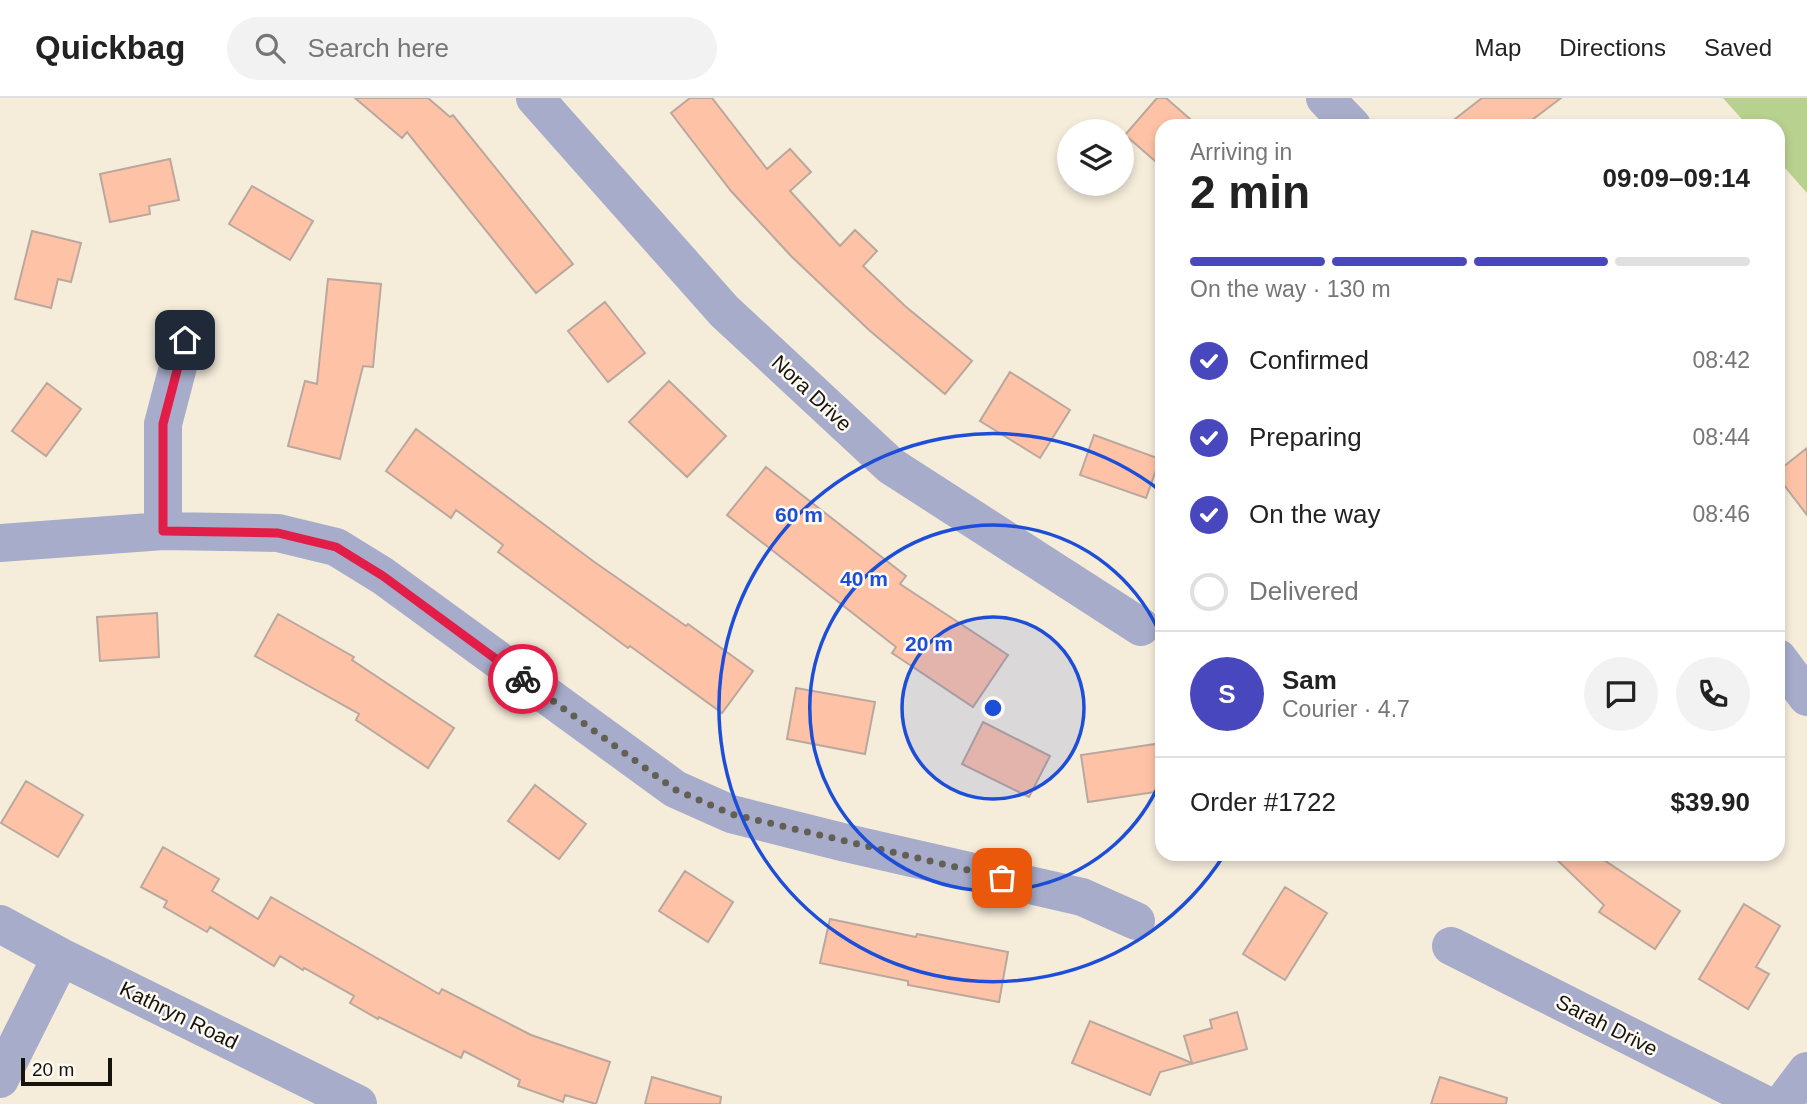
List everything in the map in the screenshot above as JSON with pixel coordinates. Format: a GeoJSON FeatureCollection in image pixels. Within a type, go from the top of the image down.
{"type":"FeatureCollection","features":[{"type":"Feature","properties":{"kind":"street","name":"Nora Drive"},"geometry":{"type":"LineString","coordinates":[[535,98],[724,312],[891,466],[1141,627]]}},
{"type":"Feature","properties":{"kind":"street"},"geometry":{"type":"LineString","coordinates":[[1325,98],[1345,119]]}},
{"type":"Feature","properties":{"kind":"street"},"geometry":{"type":"LineString","coordinates":[[163,531],[163,424],[185,340]]}},
{"type":"Feature","properties":{"kind":"street"},"geometry":{"type":"LineString","coordinates":[[0,543],[163,531],[278,533],[336,547],[383,576],[674,789],[731,814],[1082,897],[1136,921]]}},
{"type":"Feature","properties":{"kind":"street"},"geometry":{"type":"LineString","coordinates":[[1785,667],[1807,697]]}},
{"type":"Feature","properties":{"kind":"street","name":"Kathryn Road"},"geometry":{"type":"LineString","coordinates":[[0,924],[358,1104]]}},
{"type":"Feature","properties":{"kind":"street","name":"Sarah Drive"},"geometry":{"type":"LineString","coordinates":[[1451,946],[1764,1104]]}},
{"type":"Feature","properties":{"kind":"street"},"geometry":{"type":"LineString","coordinates":[[0,1079],[61,957]]}},
{"type":"Feature","properties":{"kind":"street"},"geometry":{"type":"LineString","coordinates":[[1782,1104],[1807,1071]]}},
{"type":"Feature","properties":{"kind":"green space"},"geometry":{"type":"Polygon","coordinates":[[[1723,98],[1807,98],[1807,193],[1785,168],[1785,119],[1742,119],[1723,98]]]}},
{"type":"Feature","properties":{"kind":"building"},"geometry":{"type":"Polygon","coordinates":[[[355,98],[428,98],[450,117],[453,115],[573,264],[536,293],[407,132],[402,138],[355,98]]]}},
{"type":"Feature","properties":{"kind":"building"},"geometry":{"type":"Polygon","coordinates":[[[690,98],[712,98],[767,169],[790,149],[811,172],[790,191],[840,246],[855,230],[877,251],[863,266],[905,306],[972,361],[945,394],[869,330],[791,256],[731,191],[671,113],[690,98]]]}},
{"type":"Feature","properties":{"kind":"building"},"geometry":{"type":"Polygon","coordinates":[[[1157,98],[1166,98],[1190,119],[1155,119],[1155,161],[1134,143],[1134,125],[1157,98]]]}},
{"type":"Feature","properties":{"kind":"building"},"geometry":{"type":"Polygon","coordinates":[[[1482,98],[1561,98],[1533,119],[1455,119],[1482,98]]]}},
{"type":"Feature","properties":{"kind":"building"},"geometry":{"type":"Polygon","coordinates":[[[170,159],[179,200],[149,206],[150,214],[110,222],[100,174],[170,159]]]}},
{"type":"Feature","properties":{"kind":"building"},"geometry":{"type":"Polygon","coordinates":[[[252,186],[313,221],[290,260],[229,224],[252,186]]]}},
{"type":"Feature","properties":{"kind":"building"},"geometry":{"type":"Polygon","coordinates":[[[32,231],[81,243],[71,282],[58,279],[51,308],[15,299],[32,231]]]}},
{"type":"Feature","properties":{"kind":"building"},"geometry":{"type":"Polygon","coordinates":[[[328,279],[381,284],[373,367],[363,366],[340,459],[288,446],[305,381],[317,384],[328,279]]]}},
{"type":"Feature","properties":{"kind":"building"},"geometry":{"type":"Polygon","coordinates":[[[605,302],[645,353],[608,382],[568,331],[605,302]]]}},
{"type":"Feature","properties":{"kind":"building"},"geometry":{"type":"Polygon","coordinates":[[[1010,372],[1070,410],[1040,458],[980,421],[1010,372]]]}},
{"type":"Feature","properties":{"kind":"building"},"geometry":{"type":"Polygon","coordinates":[[[669,381],[726,436],[687,477],[629,422],[669,381]]]}},
{"type":"Feature","properties":{"kind":"building"},"geometry":{"type":"Polygon","coordinates":[[[47,383],[81,409],[46,456],[12,431],[47,383]]]}},
{"type":"Feature","properties":{"kind":"building"},"geometry":{"type":"Polygon","coordinates":[[[416,429],[593,561],[753,671],[722,713],[498,552],[503,545],[456,510],[451,518],[386,471],[416,429]]]}},
{"type":"Feature","properties":{"kind":"building"},"geometry":{"type":"Polygon","coordinates":[[[1094,435],[1155,457],[1155,473],[1146,498],[1080,475],[1094,435]]]}},
{"type":"Feature","properties":{"kind":"building"},"geometry":{"type":"Polygon","coordinates":[[[1807,448],[1807,515],[1785,486],[1785,465],[1807,448]]]}},
{"type":"Feature","properties":{"kind":"building"},"geometry":{"type":"Polygon","coordinates":[[[766,467],[906,576],[900,584],[1008,655],[973,707],[892,653],[896,647],[727,515],[766,467]]]}},
{"type":"Feature","properties":{"kind":"building"},"geometry":{"type":"Polygon","coordinates":[[[157,613],[159,657],[100,661],[97,617],[157,613]]]}},
{"type":"Feature","properties":{"kind":"building"},"geometry":{"type":"Polygon","coordinates":[[[278,614],[354,657],[352,660],[454,728],[428,768],[356,720],[359,714],[255,656],[278,614]]]}},
{"type":"Feature","properties":{"kind":"building"},"geometry":{"type":"Polygon","coordinates":[[[796,688],[875,702],[865,754],[787,739],[796,688]]]}},
{"type":"Feature","properties":{"kind":"building"},"geometry":{"type":"Polygon","coordinates":[[[983,722],[1050,756],[1029,797],[962,764],[983,722]]]}},
{"type":"Feature","properties":{"kind":"building"},"geometry":{"type":"Polygon","coordinates":[[[1155,744],[1155,792],[1088,802],[1081,755],[1155,744]]]}},
{"type":"Feature","properties":{"kind":"building"},"geometry":{"type":"Polygon","coordinates":[[[26,781],[83,815],[58,857],[1,823],[26,781]]]}},
{"type":"Feature","properties":{"kind":"building"},"geometry":{"type":"Polygon","coordinates":[[[535,785],[586,824],[559,859],[508,821],[535,785]]]}},
{"type":"Feature","properties":{"kind":"building"},"geometry":{"type":"Polygon","coordinates":[[[163,847],[219,879],[212,891],[258,919],[271,897],[439,994],[442,989],[531,1035],[610,1062],[596,1104],[565,1095],[563,1102],[518,1086],[520,1080],[464,1051],[461,1058],[379,1017],[378,1019],[350,1003],[354,996],[304,968],[303,970],[280,956],[274,966],[210,927],[207,932],[164,907],[167,901],[141,887],[163,847]]]}},
{"type":"Feature","properties":{"kind":"building"},"geometry":{"type":"Polygon","coordinates":[[[1558,861],[1605,861],[1680,911],[1655,949],[1599,912],[1604,905],[1558,861]]]}},
{"type":"Feature","properties":{"kind":"building"},"geometry":{"type":"Polygon","coordinates":[[[685,871],[733,902],[708,942],[659,911],[685,871]]]}},
{"type":"Feature","properties":{"kind":"building"},"geometry":{"type":"Polygon","coordinates":[[[1285,887],[1327,913],[1285,980],[1243,954],[1285,887]]]}},
{"type":"Feature","properties":{"kind":"building"},"geometry":{"type":"Polygon","coordinates":[[[1744,904],[1780,926],[1756,967],[1769,974],[1748,1009],[1699,979],[1744,904]]]}},
{"type":"Feature","properties":{"kind":"building"},"geometry":{"type":"Polygon","coordinates":[[[830,919],[1008,952],[999,1002],[908,985],[908,981],[820,963],[830,919]]]}},
{"type":"Feature","properties":{"kind":"building"},"geometry":{"type":"Polygon","coordinates":[[[1237,1012],[1247,1049],[1160,1072],[1150,1095],[1072,1063],[1090,1021],[1192,1063],[1184,1036],[1212,1028],[1210,1020],[1237,1012]]]}},
{"type":"Feature","properties":{"kind":"building"},"geometry":{"type":"Polygon","coordinates":[[[652,1077],[721,1097],[720,1104],[645,1104],[652,1077]]]}},
{"type":"Feature","properties":{"kind":"building"},"geometry":{"type":"Polygon","coordinates":[[[1440,1077],[1507,1098],[1506,1104],[1431,1104],[1440,1077]]]}},
{"type":"Feature","properties":{"kind":"way so far"},"geometry":{"type":"LineString","coordinates":[[523,679],[674,789],[731,814],[1002,878]]}},
{"type":"Feature","properties":{"kind":"route"},"geometry":{"type":"LineString","coordinates":[[185,340],[163,424],[163,531],[278,533],[336,547],[383,576],[523,679]]}}]}
